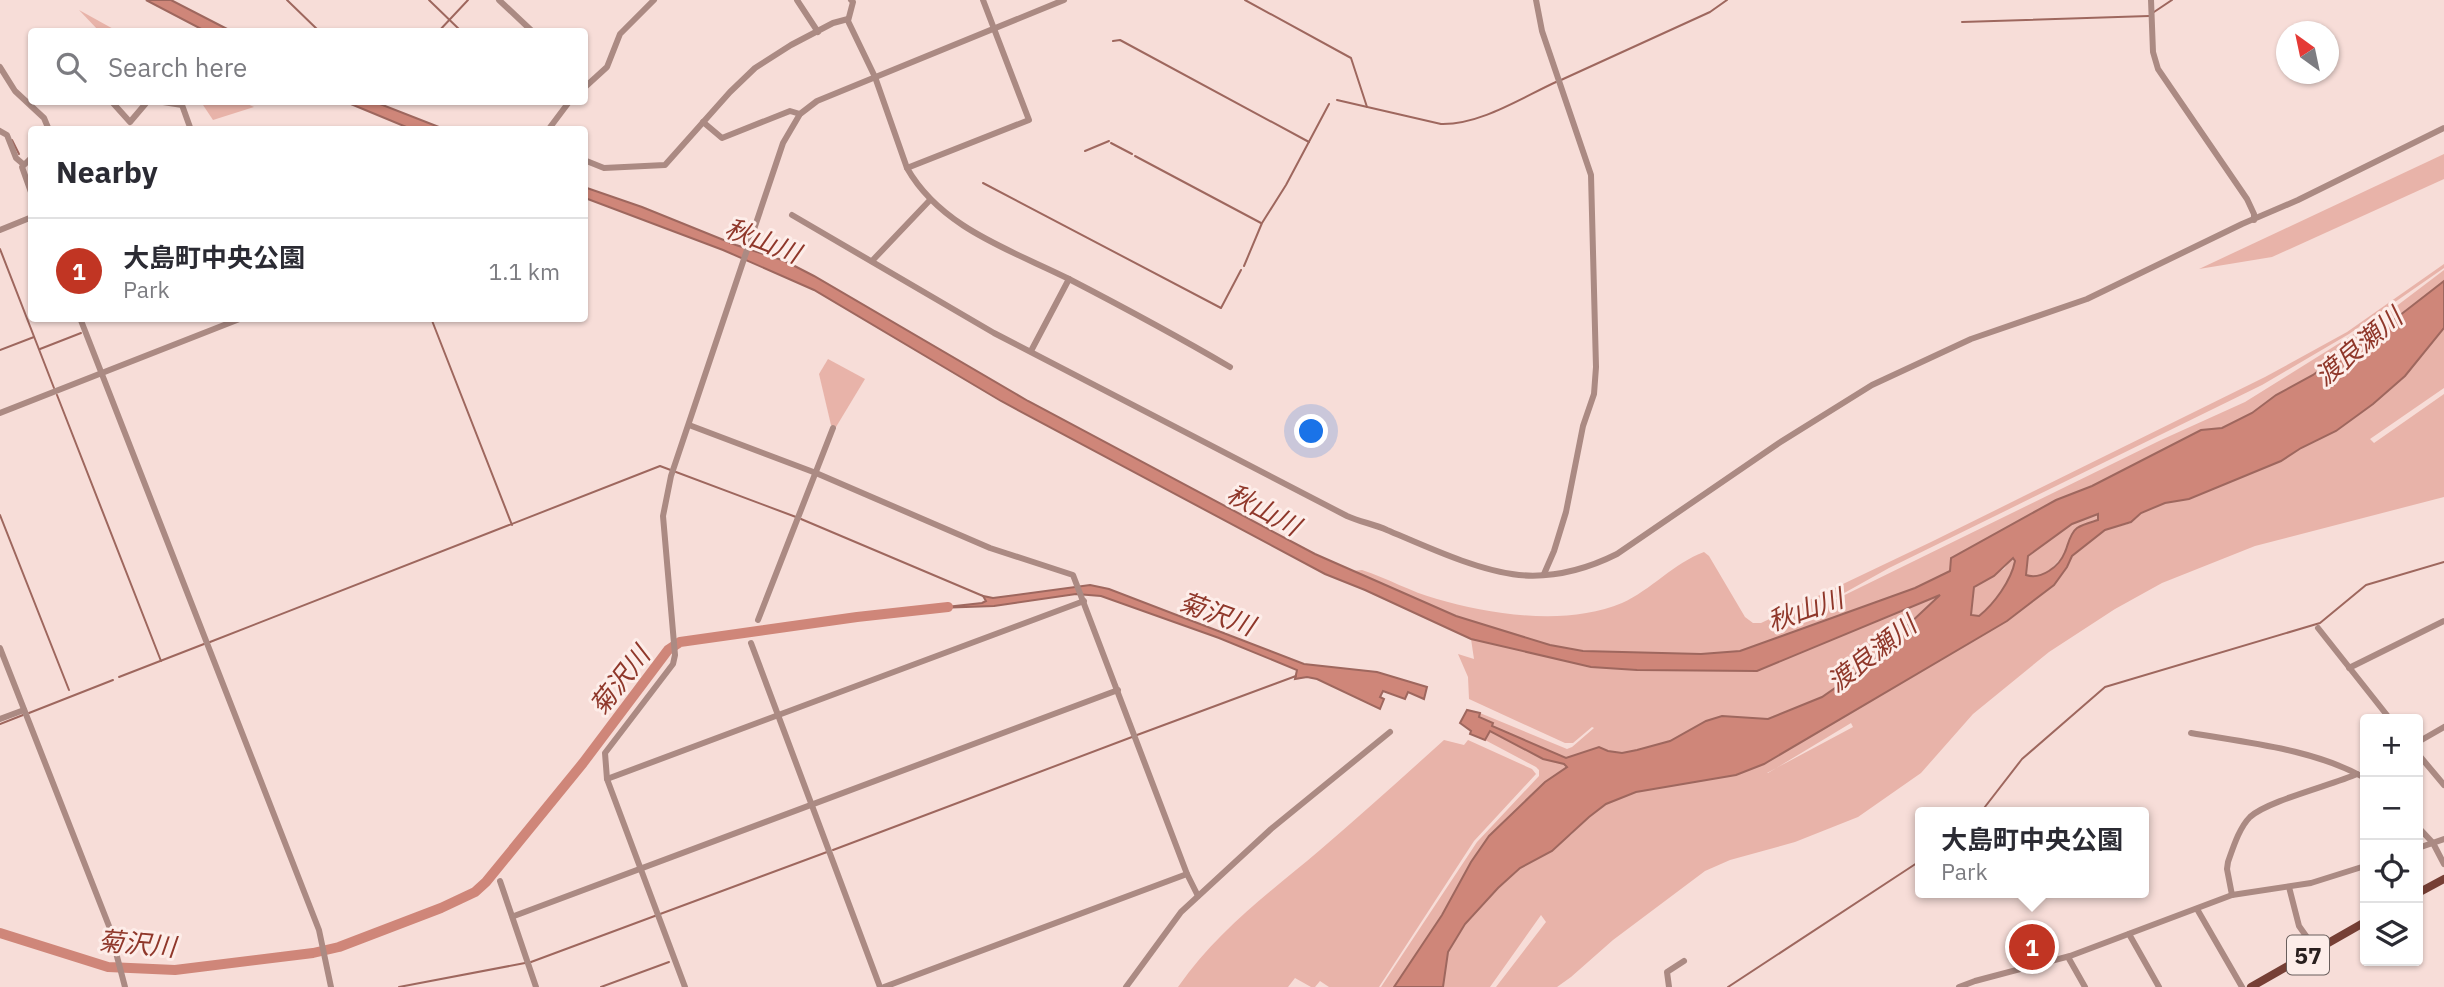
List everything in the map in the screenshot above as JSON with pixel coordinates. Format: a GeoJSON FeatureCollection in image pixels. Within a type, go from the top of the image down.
{"type":"FeatureCollection","features":[{"type":"Feature","properties":{"kind":"main road"},"geometry":{"type":"LineString","coordinates":[[2423,890],[2444,878]]}},
{"type":"Feature","properties":{"kind":"main road","name":"57"},"geometry":{"type":"LineString","coordinates":[[2251,987],[2360,925]]}},
{"type":"Feature","properties":{"kind":"street"},"geometry":{"type":"LineString","coordinates":[[499,0],[529,28]]}},
{"type":"Feature","properties":{"kind":"street"},"geometry":{"type":"LineString","coordinates":[[588,81],[607,67],[620,34],[654,0]]}},
{"type":"Feature","properties":{"kind":"street"},"geometry":{"type":"LineString","coordinates":[[797,0],[818,32]]}},
{"type":"Feature","properties":{"kind":"street"},"geometry":{"type":"LineString","coordinates":[[907,169],[1029,120],[983,0]]}},
{"type":"Feature","properties":{"kind":"street"},"geometry":{"type":"LineString","coordinates":[[685,987],[607,779],[605,753],[674,664],[663,516],[671,476],[786,136],[800,114],[817,101],[1064,0]]}},
{"type":"Feature","properties":{"kind":"street"},"geometry":{"type":"LineString","coordinates":[[1536,0],[1542,31],[1591,175],[1597,367],[1594,394],[1583,426],[1566,512],[1555,551],[1544,574]]}},
{"type":"Feature","properties":{"kind":"street"},"geometry":{"type":"LineString","coordinates":[[2151,0],[2152,52],[2158,69],[2247,199],[2255,214],[2254,219]]}},
{"type":"Feature","properties":{"kind":"street"},"geometry":{"type":"LineString","coordinates":[[853,1],[848,19],[874,76],[907,169],[943,213],[991,242],[1069,279],[1230,367]]}},
{"type":"Feature","properties":{"kind":"street"},"geometry":{"type":"LineString","coordinates":[[588,162],[604,168],[665,165],[755,68],[780,51],[833,23],[848,19]]}},
{"type":"Feature","properties":{"kind":"street"},"geometry":{"type":"LineString","coordinates":[[0,67],[15,91],[28,104]]}},
{"type":"Feature","properties":{"kind":"street"},"geometry":{"type":"LineString","coordinates":[[24,100],[28,96]]}},
{"type":"Feature","properties":{"kind":"street"},"geometry":{"type":"LineString","coordinates":[[30,105],[44,118],[47,126]]}},
{"type":"Feature","properties":{"kind":"street"},"geometry":{"type":"LineString","coordinates":[[115,105],[130,122],[145,105]]}},
{"type":"Feature","properties":{"kind":"street"},"geometry":{"type":"LineString","coordinates":[[182,105],[190,126]]}},
{"type":"Feature","properties":{"kind":"street"},"geometry":{"type":"LineString","coordinates":[[551,126],[567,105]]}},
{"type":"Feature","properties":{"kind":"street"},"geometry":{"type":"LineString","coordinates":[[704,122],[722,138],[790,111],[800,114]]}},
{"type":"Feature","properties":{"kind":"street"},"geometry":{"type":"LineString","coordinates":[[792,215],[964,316],[1357,520],[1445,554],[1488,567],[1519,575],[1544,574],[1573,570],[1618,554],[1779,443],[1872,385],[1971,339],[2087,299],[2444,128]]}},
{"type":"Feature","properties":{"kind":"street"},"geometry":{"type":"LineString","coordinates":[[0,131],[7,135],[16,158],[23,164],[23,175],[28,186]]}},
{"type":"Feature","properties":{"kind":"street"},"geometry":{"type":"LineString","coordinates":[[23,164],[28,160]]}},
{"type":"Feature","properties":{"kind":"street"},"geometry":{"type":"LineString","coordinates":[[872,261],[930,200]]}},
{"type":"Feature","properties":{"kind":"street"},"geometry":{"type":"LineString","coordinates":[[0,230],[28,219]]}},
{"type":"Feature","properties":{"kind":"street"},"geometry":{"type":"LineString","coordinates":[[1031,351],[1069,279]]}},
{"type":"Feature","properties":{"kind":"street"},"geometry":{"type":"LineString","coordinates":[[82,322],[322,941],[331,987]]}},
{"type":"Feature","properties":{"kind":"street"},"geometry":{"type":"LineString","coordinates":[[0,414],[232,322]]}},
{"type":"Feature","properties":{"kind":"street"},"geometry":{"type":"LineString","coordinates":[[689,425],[816,473],[990,548],[1066,571],[1076,580],[1187,874],[1198,896]]}},
{"type":"Feature","properties":{"kind":"street"},"geometry":{"type":"LineString","coordinates":[[758,620],[833,428]]}},
{"type":"Feature","properties":{"kind":"street"},"geometry":{"type":"LineString","coordinates":[[607,779],[1084,599]]}},
{"type":"Feature","properties":{"kind":"street"},"geometry":{"type":"LineString","coordinates":[[2349,668],[2444,621]]}},
{"type":"Feature","properties":{"kind":"street"},"geometry":{"type":"LineString","coordinates":[[2318,628],[2386,714]]}},
{"type":"Feature","properties":{"kind":"street"},"geometry":{"type":"LineString","coordinates":[[751,643],[882,987],[1187,874]]}},
{"type":"Feature","properties":{"kind":"street"},"geometry":{"type":"LineString","coordinates":[[0,648],[109,926],[125,987]]}},
{"type":"Feature","properties":{"kind":"street"},"geometry":{"type":"LineString","coordinates":[[513,916],[1118,690]]}},
{"type":"Feature","properties":{"kind":"street"},"geometry":{"type":"LineString","coordinates":[[0,719],[24,710]]}},
{"type":"Feature","properties":{"kind":"street"},"geometry":{"type":"LineString","coordinates":[[2423,739],[2444,727]]}},
{"type":"Feature","properties":{"kind":"street"},"geometry":{"type":"LineString","coordinates":[[1126,987],[1175,920],[1198,896],[1271,829],[1390,732]]}},
{"type":"Feature","properties":{"kind":"street"},"geometry":{"type":"LineString","coordinates":[[2191,733],[2298,753],[2363,777]]}},
{"type":"Feature","properties":{"kind":"street"},"geometry":{"type":"LineString","coordinates":[[2423,760],[2444,785]]}},
{"type":"Feature","properties":{"kind":"street"},"geometry":{"type":"LineString","coordinates":[[2232,895],[2228,862],[2248,818],[2267,807],[2357,774]]}},
{"type":"Feature","properties":{"kind":"street"},"geometry":{"type":"LineString","coordinates":[[2423,833],[2444,864]]}},
{"type":"Feature","properties":{"kind":"street"},"geometry":{"type":"LineString","coordinates":[[2423,847],[2444,839]]}},
{"type":"Feature","properties":{"kind":"street"},"geometry":{"type":"LineString","coordinates":[[1959,987],[2068,957],[2232,895],[2323,880],[2360,868]]}},
{"type":"Feature","properties":{"kind":"street"},"geometry":{"type":"LineString","coordinates":[[500,881],[536,987]]}},
{"type":"Feature","properties":{"kind":"street"},"geometry":{"type":"LineString","coordinates":[[2289,887],[2299,926],[2316,950]]}},
{"type":"Feature","properties":{"kind":"street"},"geometry":{"type":"LineString","coordinates":[[2197,909],[2242,987]]}},
{"type":"Feature","properties":{"kind":"street"},"geometry":{"type":"LineString","coordinates":[[2129,934],[2159,987]]}},
{"type":"Feature","properties":{"kind":"street"},"geometry":{"type":"LineString","coordinates":[[2068,957],[2085,987]]}},
{"type":"Feature","properties":{"kind":"street"},"geometry":{"type":"LineString","coordinates":[[1670,987],[1667,972],[1684,961]]}},
{"type":"Feature","properties":{"kind":"shaded area"},"geometry":{"type":"Polygon","coordinates":[[[79,10],[112,28],[96,28],[79,10]]]}},
{"type":"Feature","properties":{"kind":"shaded area"},"geometry":{"type":"Polygon","coordinates":[[[203,105],[254,107],[213,120],[203,105]]]}},
{"type":"Feature","properties":{"kind":"shaded area"},"geometry":{"type":"Polygon","coordinates":[[[2444,154],[2444,179],[2272,257],[2199,269],[2444,154]]]}},
{"type":"Feature","properties":{"kind":"shaded area"},"geometry":{"type":"Polygon","coordinates":[[[2444,264],[2444,268],[2349,334],[2262,385],[1889,568],[1812,611],[2161,440],[2245,402],[2386,314],[2444,270],[2444,281],[2377,333],[2335,358],[2313,375],[2276,395],[2252,413],[2222,428],[2201,430],[2092,486],[2056,500],[1951,558],[1951,571],[1916,588],[1740,651],[1701,654],[1583,651],[1550,645],[1456,616],[1352,571],[1362,570],[1427,596],[1458,605],[1530,616],[1554,616],[1601,610],[1622,603],[1704,552],[1745,617],[1753,623],[1761,623],[2265,377],[2347,332],[2444,264]]]}},
{"type":"Feature","properties":{"kind":"shaded area"},"geometry":{"type":"Polygon","coordinates":[[[2444,328],[2444,388],[2370,439],[2374,443],[2444,394],[2444,497],[2255,546],[2162,583],[2115,609],[2049,652],[1973,714],[1921,773],[1858,817],[1795,842],[1730,860],[1705,871],[1613,940],[1557,987],[1496,987],[1546,922],[1541,915],[1490,987],[1443,987],[1448,952],[1465,924],[1498,887],[1520,868],[1571,835],[1606,804],[1636,792],[1736,775],[1764,764],[2007,621],[2054,585],[2072,556],[2105,530],[2131,523],[2141,513],[2165,503],[2189,499],[2281,461],[2373,404],[2405,376],[2444,328]],[[1851,723],[1776,768],[1853,727],[1851,723]]]}},
{"type":"Feature","properties":{"kind":"shaded area"},"geometry":{"type":"Polygon","coordinates":[[[828,359],[865,379],[836,427],[831,425],[819,374],[828,359]]]}},
{"type":"Feature","properties":{"kind":"shaded area"},"geometry":{"type":"Polygon","coordinates":[[[2098,514],[2098,520],[2066,546],[2064,555],[2046,574],[2039,577],[2026,575],[2028,556],[2072,524],[2098,514]]]}},
{"type":"Feature","properties":{"kind":"shaded area"},"geometry":{"type":"Polygon","coordinates":[[[2013,557],[2013,569],[2001,592],[1978,616],[1971,616],[1974,587],[2004,569],[2013,557]]]}},
{"type":"Feature","properties":{"kind":"shaded area"},"geometry":{"type":"Polygon","coordinates":[[[1942,594],[1858,672],[1822,697],[1768,719],[1721,716],[1670,741],[1622,753],[1599,747],[1566,758],[1492,726],[1493,723],[1478,717],[1480,713],[1567,749],[1594,728],[1573,743],[1565,743],[1469,699],[1468,677],[1458,654],[1474,659],[1471,639],[1591,667],[1757,671],[1942,594]]]}},
{"type":"Feature","properties":{"kind":"shaded area"},"geometry":{"type":"Polygon","coordinates":[[[1490,730],[1543,759],[1568,767],[1545,782],[1489,836],[1471,862],[1442,915],[1394,987],[1381,987],[1477,842],[1539,776],[1536,767],[1485,740],[1490,730]]]}},
{"type":"Feature","properties":{"kind":"shaded area"},"geometry":{"type":"Polygon","coordinates":[[[1444,740],[1464,745],[1468,740],[1532,769],[1536,774],[1474,841],[1379,987],[1329,987],[1320,981],[1315,987],[1311,987],[1295,978],[1288,987],[1178,987],[1227,930],[1444,740]]]}},
{"type":"Feature","properties":{"kind":"shaded area"},"geometry":{"type":"Polygon","coordinates":[[[2038,922],[2052,959],[2026,966],[2009,935],[2038,922]]]}},
{"type":"Feature","properties":{"kind":"water"},"geometry":{"type":"Polygon","coordinates":[[[146,0],[171,0],[225,28],[199,28],[146,0]]]}},
{"type":"Feature","properties":{"kind":"water"},"geometry":{"type":"Polygon","coordinates":[[[353,105],[383,105],[436,126],[404,126],[353,105]]]}},
{"type":"Feature","properties":{"kind":"water","name":"渡良瀬川"},"geometry":{"type":"Polygon","coordinates":[[[588,188],[785,261],[1028,401],[1315,554],[1456,616],[1550,645],[1583,651],[1701,654],[1740,651],[1915,588],[1950,571],[1951,558],[2056,500],[2092,486],[2201,430],[2222,428],[2252,413],[2276,395],[2313,375],[2335,358],[2377,333],[2444,281],[2444,328],[2405,376],[2336,431],[2281,461],[2189,499],[2165,503],[2141,513],[2131,522],[2105,530],[2072,556],[2054,585],[2007,621],[1764,764],[1736,775],[1636,792],[1606,804],[1552,851],[1520,868],[1465,924],[1448,952],[1443,987],[1394,987],[1442,915],[1471,862],[1489,836],[1545,782],[1567,767],[1543,759],[1490,731],[1485,740],[1470,734],[1471,731],[1460,723],[1467,710],[1480,713],[1479,717],[1493,723],[1492,726],[1566,758],[1599,747],[1622,753],[1637,750],[1670,741],[1706,721],[1722,716],[1768,719],[1822,697],[1858,672],[1940,595],[1757,671],[1591,667],[1471,639],[1325,574],[1001,401],[814,290],[723,250],[588,199],[588,188]],[[2098,514],[2072,524],[2028,556],[2026,575],[2038,576],[2054,567],[2062,558],[2075,530],[2098,520],[2098,514]],[[2013,558],[1994,576],[1974,587],[1971,615],[1979,616],[1996,599],[2010,576],[2015,561],[2013,558]]]}},
{"type":"Feature","properties":{"kind":"water"},"geometry":{"type":"Polygon","coordinates":[[[1090,585],[1109,589],[1304,664],[1377,672],[1427,687],[1424,699],[1408,692],[1405,699],[1383,691],[1380,697],[1384,699],[1380,709],[1317,679],[1295,679],[1297,670],[1219,638],[1101,596],[1076,594],[994,606],[937,608],[982,603],[986,601],[983,596],[993,598],[1090,585]]]}},
{"type":"Feature","properties":{"kind":"waterway"},"geometry":{"type":"LineString","coordinates":[[287,0],[316,28]]}},
{"type":"Feature","properties":{"kind":"waterway"},"geometry":{"type":"LineString","coordinates":[[429,0],[458,28]]}},
{"type":"Feature","properties":{"kind":"waterway"},"geometry":{"type":"LineString","coordinates":[[442,28],[468,0]]}},
{"type":"Feature","properties":{"kind":"waterway"},"geometry":{"type":"LineString","coordinates":[[1245,0],[1351,58],[1367,107]]}},
{"type":"Feature","properties":{"kind":"waterway"},"geometry":{"type":"LineString","coordinates":[[1561,80],[1710,12],[1727,0]]}},
{"type":"Feature","properties":{"kind":"waterway"},"geometry":{"type":"LineString","coordinates":[[2154,12],[2172,0]]}},
{"type":"Feature","properties":{"kind":"waterway"},"geometry":{"type":"LineString","coordinates":[[1962,22],[2149,16]]}},
{"type":"Feature","properties":{"kind":"waterway"},"geometry":{"type":"LineString","coordinates":[[1113,41],[1120,40],[1309,142]]}},
{"type":"Feature","properties":{"kind":"waterway"},"geometry":{"type":"LineString","coordinates":[[1337,100],[1441,124],[1456,123],[1500,109],[1556,82]]}},
{"type":"Feature","properties":{"kind":"waterway"},"geometry":{"type":"LineString","coordinates":[[1244,266],[1262,223],[1286,185],[1329,104]]}},
{"type":"Feature","properties":{"kind":"waterway"},"geometry":{"type":"LineString","coordinates":[[12,140],[19,154]]}},
{"type":"Feature","properties":{"kind":"waterway"},"geometry":{"type":"LineString","coordinates":[[1085,151],[1109,141]]}},
{"type":"Feature","properties":{"kind":"waterway"},"geometry":{"type":"LineString","coordinates":[[1111,143],[1132,154]]}},
{"type":"Feature","properties":{"kind":"waterway"},"geometry":{"type":"LineString","coordinates":[[1135,156],[1261,223]]}},
{"type":"Feature","properties":{"kind":"waterway"},"geometry":{"type":"LineString","coordinates":[[983,183],[1221,308],[1241,270]]}},
{"type":"Feature","properties":{"kind":"waterway"},"geometry":{"type":"LineString","coordinates":[[0,249],[28,321]]}},
{"type":"Feature","properties":{"kind":"waterway"},"geometry":{"type":"LineString","coordinates":[[28,322],[54,388]]}},
{"type":"Feature","properties":{"kind":"waterway"},"geometry":{"type":"LineString","coordinates":[[433,322],[512,525]]}},
{"type":"Feature","properties":{"kind":"waterway"},"geometry":{"type":"LineString","coordinates":[[40,349],[81,333]]}},
{"type":"Feature","properties":{"kind":"waterway"},"geometry":{"type":"LineString","coordinates":[[0,350],[34,337]]}},
{"type":"Feature","properties":{"kind":"waterway"},"geometry":{"type":"LineString","coordinates":[[57,395],[161,661]]}},
{"type":"Feature","properties":{"kind":"waterway"},"geometry":{"type":"LineString","coordinates":[[210,642],[660,466],[796,517]]}},
{"type":"Feature","properties":{"kind":"waterway"},"geometry":{"type":"LineString","coordinates":[[0,515],[69,690]]}},
{"type":"Feature","properties":{"kind":"waterway"},"geometry":{"type":"LineString","coordinates":[[801,519],[983,596]]}},
{"type":"Feature","properties":{"kind":"waterway"},"geometry":{"type":"LineString","coordinates":[[1985,807],[2022,759],[2105,687],[2320,623],[2366,585],[2444,562]]}},
{"type":"Feature","properties":{"kind":"waterway","name":"菊沢川"},"geometry":{"type":"LineString","coordinates":[[0,933],[108,967],[175,970],[313,953],[339,947],[475,892],[583,763],[668,650],[680,642],[948,607]]}},
{"type":"Feature","properties":{"kind":"waterway"},"geometry":{"type":"LineString","coordinates":[[119,677],[204,644]]}},
{"type":"Feature","properties":{"kind":"waterway"},"geometry":{"type":"LineString","coordinates":[[1137,735],[1296,676]]}},
{"type":"Feature","properties":{"kind":"waterway"},"geometry":{"type":"LineString","coordinates":[[29,713],[113,680]]}},
{"type":"Feature","properties":{"kind":"waterway"},"geometry":{"type":"LineString","coordinates":[[0,724],[23,715]]}},
{"type":"Feature","properties":{"kind":"waterway"},"geometry":{"type":"LineString","coordinates":[[833,850],[1132,737]]}},
{"type":"Feature","properties":{"kind":"waterway"},"geometry":{"type":"LineString","coordinates":[[531,962],[827,852]]}},
{"type":"Feature","properties":{"kind":"waterway"},"geometry":{"type":"LineString","coordinates":[[1728,987],[1915,864]]}},
{"type":"Feature","properties":{"kind":"waterway"},"geometry":{"type":"LineString","coordinates":[[601,987],[669,962]]}},
{"type":"Feature","properties":{"kind":"waterway"},"geometry":{"type":"LineString","coordinates":[[399,987],[525,963]]}},
{"type":"Feature","properties":{"kind":"place","name":"大島町中央公園"},"geometry":{"type":"Point","coordinates":[2032,947]}},
{"type":"Feature","properties":{"kind":"water label","name":"秋山川"},"geometry":{"type":"Point","coordinates":[763,240]}},
{"type":"Feature","properties":{"kind":"water label","name":"秋山川"},"geometry":{"type":"Point","coordinates":[1264,509]}},
{"type":"Feature","properties":{"kind":"water label","name":"秋山川"},"geometry":{"type":"Point","coordinates":[1805,609]}}]}
